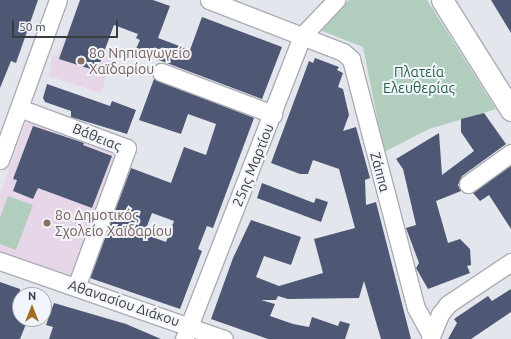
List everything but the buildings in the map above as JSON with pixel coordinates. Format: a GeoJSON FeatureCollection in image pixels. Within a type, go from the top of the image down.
{"type":"FeatureCollection","features":[{"type":"Feature","properties":{"kind":"street"},"geometry":{"type":"LineString","coordinates":[[1,157],[58,0]]}},
{"type":"Feature","properties":{"kind":"street","name":"Ζάππα"},"geometry":{"type":"LineString","coordinates":[[209,0],[343,52],[350,59],[416,308],[430,337]]}},
{"type":"Feature","properties":{"kind":"street","name":"25ης Μαρτίου"},"geometry":{"type":"LineString","coordinates":[[187,332],[273,114],[302,36],[336,0]]}},
{"type":"Feature","properties":{"kind":"street"},"geometry":{"type":"LineString","coordinates":[[442,0],[511,110]]}},
{"type":"Feature","properties":{"kind":"street"},"geometry":{"type":"LineString","coordinates":[[161,72],[273,114]]}},
{"type":"Feature","properties":{"kind":"street","name":"Βάθειας"},"geometry":{"type":"LineString","coordinates":[[19,108],[127,148],[76,286]]}},
{"type":"Feature","properties":{"kind":"street"},"geometry":{"type":"LineString","coordinates":[[468,184],[511,153]]}},
{"type":"Feature","properties":{"kind":"street","name":"Αθανασίου Διάκου"},"geometry":{"type":"LineString","coordinates":[[0,261],[76,286],[187,332],[224,339]]}},
{"type":"Feature","properties":{"kind":"street"},"geometry":{"type":"LineString","coordinates":[[430,337],[448,304],[511,262]]}},
{"type":"Feature","properties":{"kind":"shaded area","name":"8ο Νηπιαγωγείο Χαϊδαρίου"},"geometry":{"type":"Polygon","coordinates":[[[64,36],[114,53],[101,93],[49,76],[52,55],[57,56],[64,36]]]}},
{"type":"Feature","properties":{"kind":"shaded area","name":"8ο Δημοτικός Σχολείο Χαϊδαρίου"},"geometry":{"type":"Polygon","coordinates":[[[28,117],[121,151],[74,278],[0,252],[0,194],[28,117]]]}},
{"type":"Feature","properties":{"kind":"green space","name":"Πλατεία Ελευθερίας"},"geometry":{"type":"Polygon","coordinates":[[[349,0],[427,0],[496,109],[429,129],[384,152],[363,47],[322,31],[323,26],[349,0]]]}},
{"type":"Feature","properties":{"kind":"green space"},"geometry":{"type":"Polygon","coordinates":[[[8,196],[33,205],[16,250],[0,244],[0,218],[8,196]]]}},
{"type":"Feature","properties":{"kind":"place","name":"8ο Νηπιαγωγείο Χαϊδαρίου"},"geometry":{"type":"Point","coordinates":[81,61]}},
{"type":"Feature","properties":{"kind":"place","name":"8ο Δημοτικός Σχολείο Χαϊδαρίου"},"geometry":{"type":"Point","coordinates":[47,223]}}]}
